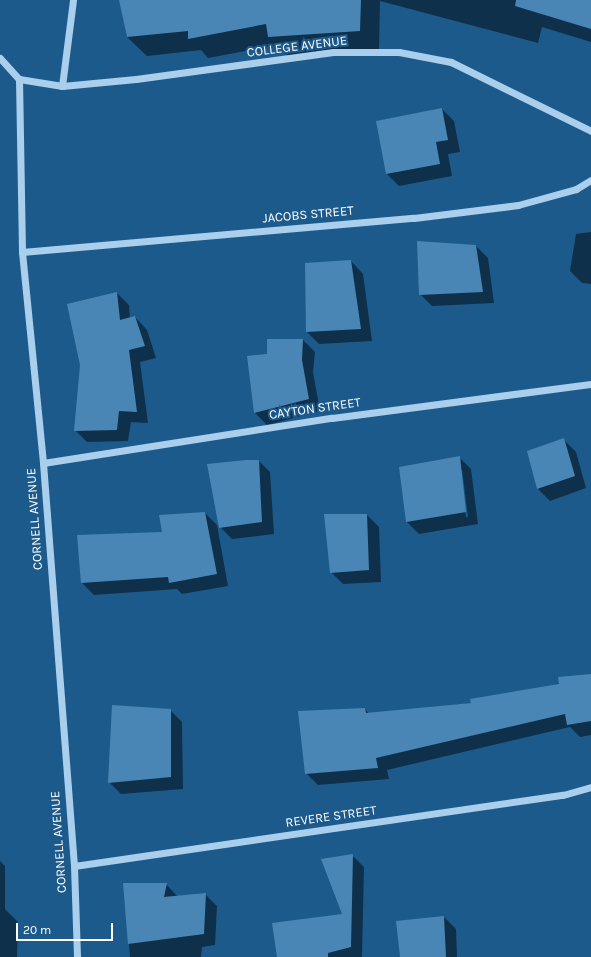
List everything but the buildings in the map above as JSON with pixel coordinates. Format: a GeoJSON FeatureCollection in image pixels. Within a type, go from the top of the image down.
{"type":"FeatureCollection","features":[{"type":"Feature","properties":{"kind":"street"},"geometry":{"type":"LineString","coordinates":[[62,86],[73,0]]}},
{"type":"Feature","properties":{"kind":"street","name":"COLLEGE AVENUE"},"geometry":{"type":"LineString","coordinates":[[19,79],[62,86],[136,79],[333,52],[399,52],[451,62],[591,132]]}},
{"type":"Feature","properties":{"kind":"street"},"geometry":{"type":"LineString","coordinates":[[0,58],[19,79]]}},
{"type":"Feature","properties":{"kind":"street","name":"CORNELL AVENUE"},"geometry":{"type":"LineString","coordinates":[[19,79],[22,252],[43,463],[74,866],[77,957]]}},
{"type":"Feature","properties":{"kind":"street","name":"JACOBS STREET"},"geometry":{"type":"LineString","coordinates":[[22,252],[414,218],[503,207],[518,205],[576,189],[591,180]]}},
{"type":"Feature","properties":{"kind":"street","name":"CAYTON STREET"},"geometry":{"type":"LineString","coordinates":[[43,463],[332,418],[591,384]]}},
{"type":"Feature","properties":{"kind":"street","name":"REVERE STREET"},"geometry":{"type":"LineString","coordinates":[[74,866],[563,795],[591,787]]}}]}
